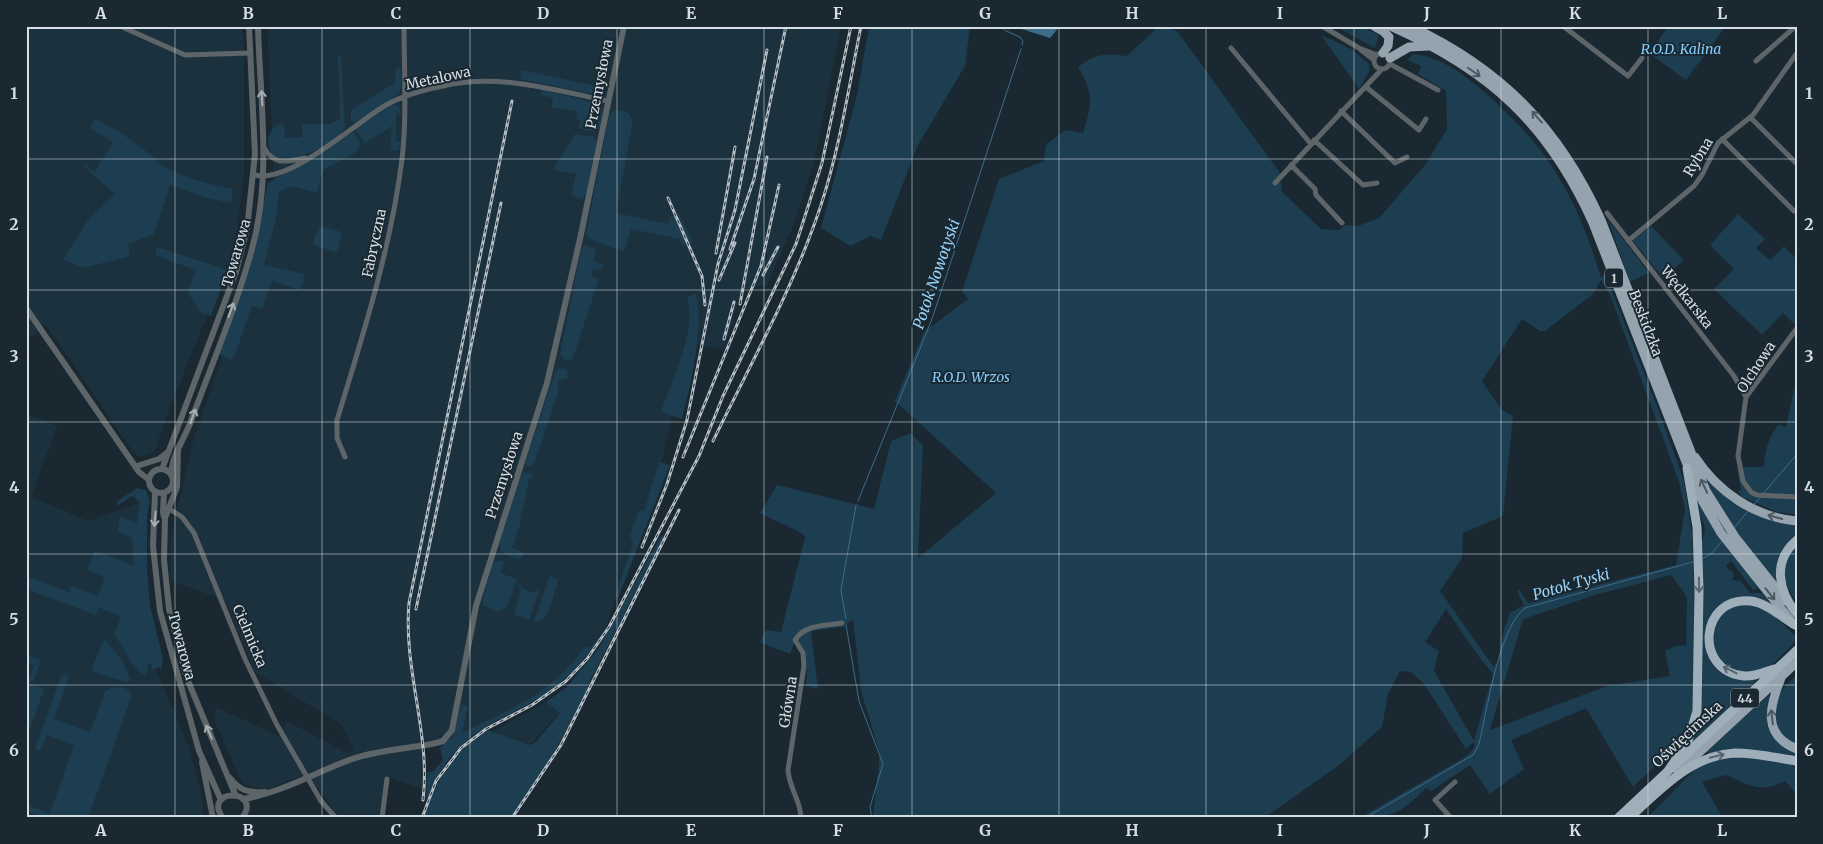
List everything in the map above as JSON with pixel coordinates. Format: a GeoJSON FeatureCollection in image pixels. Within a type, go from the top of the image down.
{"type":"FeatureCollection","features":[{"type":"Feature","properties":{"kind":"highway"},"geometry":{"type":"LineString","coordinates":[[1671,774],[1688,741],[1697,711],[1698,553],[1696,515],[1687,468]]}},
{"type":"Feature","properties":{"kind":"highway"},"geometry":{"type":"LineString","coordinates":[[1786,600],[1780,578],[1780,564],[1784,554],[1797,540]]}},
{"type":"Feature","properties":{"kind":"highway","name":"Beskidzka"},"geometry":{"type":"LineString","coordinates":[[1786,600],[1797,614]]}},
{"type":"Feature","properties":{"kind":"highway"},"geometry":{"type":"LineString","coordinates":[[1779,672],[1744,676],[1726,669],[1714,658],[1708,646],[1710,626],[1724,607],[1736,602],[1751,601],[1763,604],[1796,626]]}},
{"type":"Feature","properties":{"kind":"highway","name":"Oświęcimska"},"geometry":{"type":"LineString","coordinates":[[1629,818],[1671,774],[1779,672],[1797,650]]}},
{"type":"Feature","properties":{"kind":"highway"},"geometry":{"type":"LineString","coordinates":[[1671,774],[1723,754],[1745,754],[1797,761]]}},
{"type":"Feature","properties":{"kind":"highway","name":"Oświęcimska"},"geometry":{"type":"LineString","coordinates":[[1618,818],[1671,774]]}},
{"type":"Feature","properties":{"kind":"main road"},"geometry":{"type":"LineString","coordinates":[[1374,26],[1383,30],[1389,37],[1382,62]]}},
{"type":"Feature","properties":{"kind":"main road","name":"Beskidzka"},"geometry":{"type":"LineString","coordinates":[[1390,26],[1434,42],[1484,68],[1517,96],[1548,130],[1577,172],[1601,220],[1686,442],[1724,530]]}},
{"type":"Feature","properties":{"kind":"main road","name":"Beskidzka"},"geometry":{"type":"LineString","coordinates":[[1410,26],[1479,75],[1512,102],[1542,136],[1571,177],[1593,223],[1699,495],[1796,626]]}},
{"type":"Feature","properties":{"kind":"main road"},"geometry":{"type":"LineString","coordinates":[[1382,62],[1409,47],[1434,42],[1421,26]]}},
{"type":"Feature","properties":{"kind":"main road"},"geometry":{"type":"LineString","coordinates":[[1686,442],[1710,477],[1741,502],[1771,516],[1797,521]]}},
{"type":"Feature","properties":{"kind":"main road","name":"Beskidzka"},"geometry":{"type":"LineString","coordinates":[[1732,540],[1786,600]]}},
{"type":"Feature","properties":{"kind":"main road","name":"Oświęcimska"},"geometry":{"type":"LineString","coordinates":[[1779,672],[1797,662]]}},
{"type":"Feature","properties":{"kind":"main road"},"geometry":{"type":"LineString","coordinates":[[1779,672],[1770,716],[1774,730],[1779,737],[1797,748]]}},
{"type":"Feature","properties":{"kind":"street"},"geometry":{"type":"LineString","coordinates":[[120,26],[185,55],[250,52]]}},
{"type":"Feature","properties":{"kind":"street","name":"Towarowa"},"geometry":{"type":"LineString","coordinates":[[162,469],[171,450],[236,272],[248,229],[255,175],[249,26]]}},
{"type":"Feature","properties":{"kind":"street","name":"Towarowa"},"geometry":{"type":"LineString","coordinates":[[170,474],[244,274],[256,232],[264,177],[258,26]]}},
{"type":"Feature","properties":{"kind":"street","name":"Fabryczna"},"geometry":{"type":"LineString","coordinates":[[345,457],[337,438],[337,420],[378,281],[402,157],[404,26]]}},
{"type":"Feature","properties":{"kind":"street","name":"Przemysłowa"},"geometry":{"type":"LineString","coordinates":[[243,799],[260,796],[370,754],[443,741],[452,730],[476,606],[547,383],[624,26]]}},
{"type":"Feature","properties":{"kind":"street"},"geometry":{"type":"LineString","coordinates":[[1322,26],[1382,62],[1401,72],[1417,77],[1438,90]]}},
{"type":"Feature","properties":{"kind":"street"},"geometry":{"type":"LineString","coordinates":[[1562,26],[1628,76],[1642,58]]}},
{"type":"Feature","properties":{"kind":"street"},"geometry":{"type":"LineString","coordinates":[[1756,61],[1796,26]]}},
{"type":"Feature","properties":{"kind":"street"},"geometry":{"type":"LineString","coordinates":[[1231,48],[1312,142],[1363,185],[1378,183]]}},
{"type":"Feature","properties":{"kind":"street","name":"Rybna"},"geometry":{"type":"LineString","coordinates":[[1628,241],[1694,186],[1722,139],[1750,117],[1797,54]]}},
{"type":"Feature","properties":{"kind":"street"},"geometry":{"type":"LineString","coordinates":[[1275,183],[1341,111],[1366,87],[1382,62]]}},
{"type":"Feature","properties":{"kind":"street","name":"Metalowa"},"geometry":{"type":"LineString","coordinates":[[264,177],[293,167],[385,106],[403,97],[445,85],[484,80],[506,81],[608,101]]}},
{"type":"Feature","properties":{"kind":"street"},"geometry":{"type":"LineString","coordinates":[[1366,87],[1419,130],[1426,118]]}},
{"type":"Feature","properties":{"kind":"street"},"geometry":{"type":"LineString","coordinates":[[1341,111],[1395,163],[1407,157]]}},
{"type":"Feature","properties":{"kind":"street"},"geometry":{"type":"LineString","coordinates":[[1750,117],[1797,164]]}},
{"type":"Feature","properties":{"kind":"street"},"geometry":{"type":"LineString","coordinates":[[1722,139],[1794,212]]}},
{"type":"Feature","properties":{"kind":"street"},"geometry":{"type":"LineString","coordinates":[[264,147],[271,158],[280,162],[308,157]]}},
{"type":"Feature","properties":{"kind":"street"},"geometry":{"type":"LineString","coordinates":[[1292,165],[1315,189],[1316,195],[1342,223]]}},
{"type":"Feature","properties":{"kind":"street"},"geometry":{"type":"LineString","coordinates":[[255,175],[264,177]]}},
{"type":"Feature","properties":{"kind":"street","name":"Wędkarska"},"geometry":{"type":"LineString","coordinates":[[1607,213],[1734,376],[1746,397]]}},
{"type":"Feature","properties":{"kind":"street"},"geometry":{"type":"LineString","coordinates":[[26,308],[137,466],[139,472],[150,477]]}},
{"type":"Feature","properties":{"kind":"street","name":"Olchowa"},"geometry":{"type":"LineString","coordinates":[[1797,328],[1746,397],[1738,456],[1745,486],[1757,495],[1797,497]]}},
{"type":"Feature","properties":{"kind":"street"},"geometry":{"type":"LineString","coordinates":[[137,466],[159,459],[171,450]]}},
{"type":"Feature","properties":{"kind":"street","name":"Towarowa"},"geometry":{"type":"LineString","coordinates":[[178,450],[178,482],[165,518],[166,585],[176,646],[186,676],[235,794]]}},
{"type":"Feature","properties":{"kind":"street"},"geometry":{"type":"LineString","coordinates":[[162,469],[170,474],[173,485],[164,493],[155,492],[151,487],[150,477],[162,469]]}},
{"type":"Feature","properties":{"kind":"street","name":"Towarowa"},"geometry":{"type":"LineString","coordinates":[[155,492],[153,546],[158,604],[168,648],[199,751],[221,800],[219,811],[223,818]]}},
{"type":"Feature","properties":{"kind":"street","name":"Towarowa"},"geometry":{"type":"LineString","coordinates":[[164,493],[163,512],[165,518]]}},
{"type":"Feature","properties":{"kind":"street","name":"Cielmicka"},"geometry":{"type":"LineString","coordinates":[[168,508],[182,517],[194,533],[248,666],[320,801],[336,818]]}},
{"type":"Feature","properties":{"kind":"street","name":"Główna"},"geometry":{"type":"LineString","coordinates":[[801,818],[801,810],[788,781],[788,770],[804,666],[802,653],[795,640],[807,628],[842,623]]}},
{"type":"Feature","properties":{"kind":"street"},"geometry":{"type":"LineString","coordinates":[[199,751],[214,818]]}},
{"type":"Feature","properties":{"kind":"street"},"geometry":{"type":"LineString","coordinates":[[227,773],[239,788],[245,791],[270,792]]}},
{"type":"Feature","properties":{"kind":"street"},"geometry":{"type":"LineString","coordinates":[[382,818],[387,779]]}},
{"type":"Feature","properties":{"kind":"street"},"geometry":{"type":"LineString","coordinates":[[1451,818],[1435,800],[1455,782]]}},
{"type":"Feature","properties":{"kind":"street"},"geometry":{"type":"LineString","coordinates":[[221,800],[226,796],[235,794],[243,799],[246,808],[242,818]]}},
{"type":"Feature","properties":{"kind":"street","name":"Przemysłowa"},"geometry":{"type":"LineString","coordinates":[[246,808],[260,796]]}},
{"type":"Feature","properties":{"kind":"shaded area"},"geometry":{"type":"Polygon","coordinates":[[[26,26],[242,26],[244,53],[244,174],[235,247],[170,407],[154,452],[140,457],[134,453],[46,325],[33,336],[26,334],[26,26]]]}},
{"type":"Feature","properties":{"kind":"shaded area"},"geometry":{"type":"Polygon","coordinates":[[[267,26],[841,26],[815,158],[796,219],[767,285],[741,289],[724,350],[695,344],[672,416],[662,462],[605,629],[589,648],[585,646],[565,672],[534,697],[461,734],[461,706],[453,736],[421,742],[422,789],[386,776],[380,818],[334,818],[336,814],[308,773],[265,790],[242,783],[213,717],[217,708],[279,736],[287,721],[347,753],[354,750],[341,724],[255,672],[226,601],[170,580],[171,537],[192,445],[258,251],[274,182],[267,26]]]}},
{"type":"Feature","properties":{"kind":"shaded area"},"geometry":{"type":"Polygon","coordinates":[[[1012,26],[1060,26],[1050,38],[1012,26]]]}},
{"type":"Feature","properties":{"kind":"shaded area"},"geometry":{"type":"Polygon","coordinates":[[[26,414],[57,426],[31,497],[88,521],[148,500],[135,540],[143,622],[157,672],[188,744],[201,792],[204,818],[26,818],[26,414]]]}},
{"type":"Feature","properties":{"kind":"shaded area"},"geometry":{"type":"Polygon","coordinates":[[[546,702],[560,712],[530,745],[493,731],[546,702]]]}},
{"type":"Feature","properties":{"kind":"green space"},"geometry":{"type":"Polygon","coordinates":[[[869,26],[970,26],[965,66],[918,145],[881,240],[871,236],[850,246],[821,228],[857,95],[869,26]]]}},
{"type":"Feature","properties":{"kind":"green space","name":"R.O.D. Wrzos"},"geometry":{"type":"Polygon","coordinates":[[[1159,26],[1177,31],[1280,173],[1282,192],[1321,229],[1338,230],[1346,225],[1358,226],[1379,218],[1425,165],[1447,129],[1446,91],[1418,74],[1421,66],[1407,60],[1413,54],[1423,55],[1442,62],[1467,78],[1506,112],[1543,153],[1570,197],[1601,278],[1605,274],[1656,403],[1684,481],[1692,534],[1695,711],[1681,748],[1656,765],[1633,787],[1586,708],[1511,740],[1524,769],[1490,794],[1470,765],[1431,791],[1426,788],[1397,812],[1381,817],[1359,818],[1467,756],[1475,747],[1474,742],[1466,749],[1424,684],[1411,672],[1400,671],[1388,694],[1382,727],[1338,766],[1264,818],[873,818],[880,754],[861,691],[853,619],[843,627],[811,631],[818,689],[806,686],[807,667],[800,645],[795,641],[790,654],[760,642],[766,630],[781,632],[805,537],[802,533],[760,513],[777,485],[874,509],[891,441],[910,433],[923,445],[918,558],[996,493],[895,401],[924,332],[968,299],[962,292],[999,179],[1044,161],[1046,145],[1065,130],[1083,133],[1090,99],[1087,84],[1078,67],[1096,57],[1127,56],[1159,26]],[[1601,280],[1593,294],[1545,331],[1540,331],[1522,319],[1482,381],[1502,410],[1513,416],[1503,516],[1463,533],[1462,558],[1440,591],[1493,666],[1498,663],[1504,629],[1510,613],[1524,605],[1517,591],[1519,589],[1528,603],[1676,565],[1685,509],[1679,482],[1611,297],[1601,280]],[[1671,575],[1595,595],[1523,619],[1490,730],[1607,686],[1670,676],[1665,651],[1678,645],[1686,646],[1687,597],[1671,575]],[[1446,609],[1425,642],[1439,651],[1434,671],[1474,741],[1493,674],[1446,609]]]}},
{"type":"Feature","properties":{"kind":"green space"},"geometry":{"type":"Polygon","coordinates":[[[1335,26],[1361,26],[1379,35],[1375,48],[1335,26]]]}},
{"type":"Feature","properties":{"kind":"green space","name":"R.O.D. Kalina"},"geometry":{"type":"Polygon","coordinates":[[[1669,26],[1726,26],[1686,80],[1649,53],[1669,26]]]}},
{"type":"Feature","properties":{"kind":"green space"},"geometry":{"type":"Polygon","coordinates":[[[1321,35],[1351,49],[1369,64],[1369,72],[1359,89],[1321,35]]]}},
{"type":"Feature","properties":{"kind":"green space"},"geometry":{"type":"Polygon","coordinates":[[[338,56],[341,56],[345,128],[332,142],[313,152],[293,157],[274,157],[269,147],[268,138],[272,130],[280,123],[284,125],[285,138],[302,137],[302,124],[331,124],[340,118],[338,56]]]}},
{"type":"Feature","properties":{"kind":"green space"},"geometry":{"type":"Polygon","coordinates":[[[396,68],[401,68],[399,94],[355,122],[351,121],[351,110],[395,83],[396,68]]]}},
{"type":"Feature","properties":{"kind":"green space"},"geometry":{"type":"Polygon","coordinates":[[[521,70],[601,87],[599,95],[520,79],[521,70]]]}},
{"type":"Feature","properties":{"kind":"green space"},"geometry":{"type":"Polygon","coordinates":[[[542,90],[601,104],[603,113],[600,128],[594,132],[581,129],[579,127],[580,119],[576,119],[578,111],[551,108],[553,98],[541,95],[542,90]]]}},
{"type":"Feature","properties":{"kind":"green space"},"geometry":{"type":"Polygon","coordinates":[[[392,105],[399,106],[401,113],[396,113],[396,141],[400,142],[399,150],[390,150],[392,126],[365,143],[356,131],[357,127],[392,105]]]}},
{"type":"Feature","properties":{"kind":"green space"},"geometry":{"type":"Polygon","coordinates":[[[619,110],[628,113],[633,121],[616,213],[668,224],[670,217],[678,213],[693,242],[682,246],[680,239],[631,229],[624,252],[592,240],[586,234],[609,116],[613,111],[619,110]]]}},
{"type":"Feature","properties":{"kind":"green space"},"geometry":{"type":"Polygon","coordinates":[[[95,118],[121,133],[157,159],[156,162],[165,167],[193,179],[233,189],[231,203],[207,198],[170,185],[154,234],[128,244],[130,256],[83,268],[63,259],[88,220],[115,194],[83,166],[85,165],[94,172],[113,142],[90,128],[95,118]]]}},
{"type":"Feature","properties":{"kind":"green space"},"geometry":{"type":"Polygon","coordinates":[[[353,132],[361,145],[356,152],[323,170],[317,193],[290,186],[279,192],[276,219],[264,265],[305,274],[300,290],[272,281],[262,309],[252,306],[233,360],[219,354],[247,274],[268,183],[353,132]]]}},
{"type":"Feature","properties":{"kind":"green space"},"geometry":{"type":"Polygon","coordinates":[[[575,134],[593,137],[597,141],[586,195],[582,199],[571,195],[576,174],[553,170],[575,134]]]}},
{"type":"Feature","properties":{"kind":"green space"},"geometry":{"type":"Polygon","coordinates":[[[1738,214],[1765,239],[1756,248],[1770,260],[1784,246],[1797,259],[1796,326],[1783,313],[1762,335],[1714,289],[1734,269],[1710,245],[1738,214]]]}},
{"type":"Feature","properties":{"kind":"green space"},"geometry":{"type":"Polygon","coordinates":[[[1608,220],[1649,273],[1630,282],[1608,220]]]}},
{"type":"Feature","properties":{"kind":"green space"},"geometry":{"type":"Polygon","coordinates":[[[319,226],[342,232],[338,250],[335,252],[313,245],[319,226]]]}},
{"type":"Feature","properties":{"kind":"green space"},"geometry":{"type":"Polygon","coordinates":[[[1651,226],[1684,260],[1663,278],[1633,241],[1651,226]]]}},
{"type":"Feature","properties":{"kind":"green space"},"geometry":{"type":"Polygon","coordinates":[[[584,245],[596,249],[593,261],[604,264],[602,270],[593,269],[591,276],[599,279],[572,361],[564,359],[560,354],[584,245]]]}},
{"type":"Feature","properties":{"kind":"green space"},"geometry":{"type":"Polygon","coordinates":[[[157,247],[228,270],[211,316],[200,312],[188,293],[196,270],[155,255],[157,247]]]}},
{"type":"Feature","properties":{"kind":"green space"},"geometry":{"type":"Polygon","coordinates":[[[696,294],[698,309],[697,341],[682,419],[661,412],[686,340],[689,325],[687,297],[696,294]]]}},
{"type":"Feature","properties":{"kind":"green space"},"geometry":{"type":"Polygon","coordinates":[[[559,368],[567,369],[567,379],[559,380],[557,386],[559,390],[535,462],[531,467],[527,466],[525,462],[555,373],[559,368]]]}},
{"type":"Feature","properties":{"kind":"green space"},"geometry":{"type":"Polygon","coordinates":[[[1797,375],[1797,515],[1777,512],[1742,497],[1738,492],[1741,490],[1737,467],[1764,467],[1769,440],[1778,425],[1786,427],[1797,375]]]}},
{"type":"Feature","properties":{"kind":"green space"},"geometry":{"type":"Polygon","coordinates":[[[659,462],[670,465],[618,598],[615,597],[633,544],[630,536],[639,510],[644,511],[659,462]]]}},
{"type":"Feature","properties":{"kind":"green space"},"geometry":{"type":"Polygon","coordinates":[[[525,472],[534,477],[530,478],[525,493],[527,494],[520,517],[522,518],[512,548],[525,553],[522,558],[517,559],[501,552],[499,543],[521,475],[525,472]]]}},
{"type":"Feature","properties":{"kind":"green space"},"geometry":{"type":"Polygon","coordinates":[[[1708,478],[1726,496],[1797,523],[1797,538],[1791,541],[1779,586],[1743,542],[1705,482],[1708,478]]]}},
{"type":"Feature","properties":{"kind":"green space"},"geometry":{"type":"Polygon","coordinates":[[[137,488],[146,490],[150,501],[147,515],[147,568],[150,605],[163,659],[161,671],[159,667],[153,670],[151,663],[147,664],[148,671],[145,675],[133,664],[114,635],[121,616],[99,608],[96,615],[26,589],[26,576],[69,592],[71,586],[98,596],[105,577],[87,570],[95,550],[134,566],[132,538],[118,532],[120,516],[137,523],[140,503],[132,496],[118,505],[116,502],[137,488]]]}},
{"type":"Feature","properties":{"kind":"green space"},"geometry":{"type":"Polygon","coordinates":[[[1697,498],[1721,538],[1759,588],[1753,590],[1731,561],[1726,565],[1730,571],[1733,571],[1734,577],[1732,580],[1741,581],[1750,593],[1762,593],[1773,606],[1746,597],[1710,619],[1713,661],[1757,680],[1683,752],[1696,724],[1700,543],[1705,530],[1698,510],[1697,498]]]}},
{"type":"Feature","properties":{"kind":"green space"},"geometry":{"type":"Polygon","coordinates":[[[661,536],[664,537],[571,722],[543,771],[510,818],[423,818],[440,779],[456,757],[476,738],[488,730],[530,745],[536,742],[560,713],[546,702],[567,687],[598,649],[661,536]]]}},
{"type":"Feature","properties":{"kind":"green space"},"geometry":{"type":"Polygon","coordinates":[[[1797,542],[1797,603],[1784,578],[1784,572],[1787,559],[1797,542]]]}},
{"type":"Feature","properties":{"kind":"green space"},"geometry":{"type":"Polygon","coordinates":[[[503,561],[515,565],[504,562],[500,573],[517,579],[507,607],[499,612],[484,606],[482,602],[492,564],[503,561]]]}},
{"type":"Feature","properties":{"kind":"green space"},"geometry":{"type":"Polygon","coordinates":[[[550,575],[558,580],[548,612],[544,618],[534,622],[550,575]]]}},
{"type":"Feature","properties":{"kind":"green space"},"geometry":{"type":"Polygon","coordinates":[[[519,585],[522,585],[521,588],[535,593],[537,589],[539,592],[529,620],[514,615],[521,589],[518,588],[519,585]]]}},
{"type":"Feature","properties":{"kind":"green space"},"geometry":{"type":"Polygon","coordinates":[[[1751,603],[1773,614],[1797,638],[1771,665],[1758,672],[1742,673],[1734,671],[1721,662],[1714,647],[1713,639],[1719,615],[1722,612],[1734,606],[1751,603]]]}},
{"type":"Feature","properties":{"kind":"green space"},"geometry":{"type":"Polygon","coordinates":[[[605,629],[582,662],[560,683],[542,696],[464,742],[444,765],[426,801],[427,772],[433,772],[443,760],[440,747],[453,736],[461,705],[468,706],[462,733],[514,707],[545,688],[559,677],[585,646],[590,648],[605,629]]]}},
{"type":"Feature","properties":{"kind":"green space"},"geometry":{"type":"Polygon","coordinates":[[[104,638],[123,662],[130,679],[128,683],[91,671],[104,638]]]}},
{"type":"Feature","properties":{"kind":"green space"},"geometry":{"type":"Polygon","coordinates":[[[26,655],[41,660],[35,678],[30,684],[44,689],[30,729],[26,728],[26,688],[34,666],[26,663],[26,655]]]}},
{"type":"Feature","properties":{"kind":"green space"},"geometry":{"type":"Polygon","coordinates":[[[65,674],[69,677],[54,719],[90,732],[105,692],[112,688],[120,687],[127,689],[132,695],[88,818],[44,818],[26,811],[26,805],[50,813],[74,745],[47,735],[40,751],[35,749],[61,676],[65,674]]]}},
{"type":"Feature","properties":{"kind":"green space"},"geometry":{"type":"Polygon","coordinates":[[[1797,675],[1797,746],[1778,729],[1773,711],[1780,693],[1797,675]]]}},
{"type":"Feature","properties":{"kind":"green space"},"geometry":{"type":"Polygon","coordinates":[[[1769,695],[1770,726],[1797,752],[1797,758],[1709,755],[1706,751],[1769,695]]]}},
{"type":"Feature","properties":{"kind":"green space"},"geometry":{"type":"Polygon","coordinates":[[[1727,757],[1745,757],[1797,765],[1797,795],[1785,781],[1769,787],[1755,787],[1726,775],[1702,782],[1723,818],[1647,818],[1697,767],[1727,757]]]}},
{"type":"Feature","properties":{"kind":"waterway"},"geometry":{"type":"LineString","coordinates":[[1004,30],[1020,37],[1023,41],[1022,45]]}},
{"type":"Feature","properties":{"kind":"waterway","name":"Potok Nowotyski"},"geometry":{"type":"LineString","coordinates":[[858,501],[932,319],[1021,49]]}},
{"type":"Feature","properties":{"kind":"waterway","name":"Potok Tyski"},"geometry":{"type":"LineString","coordinates":[[1763,494],[1797,454]]}},
{"type":"Feature","properties":{"kind":"waterway","name":"Potok Tyski"},"geometry":{"type":"LineString","coordinates":[[1753,505],[1761,497]]}},
{"type":"Feature","properties":{"kind":"waterway"},"geometry":{"type":"LineString","coordinates":[[846,619],[841,590],[856,505]]}},
{"type":"Feature","properties":{"kind":"waterway","name":"Potok Tyski"},"geometry":{"type":"LineString","coordinates":[[1734,528],[1749,510]]}},
{"type":"Feature","properties":{"kind":"waterway","name":"Potok Tyski"},"geometry":{"type":"LineString","coordinates":[[1702,559],[1712,553],[1723,540]]}},
{"type":"Feature","properties":{"kind":"waterway","name":"Potok Tyski"},"geometry":{"type":"LineString","coordinates":[[1365,818],[1473,755],[1479,744],[1501,651],[1516,618],[1525,608],[1693,562]]}},
{"type":"Feature","properties":{"kind":"waterway"},"geometry":{"type":"LineString","coordinates":[[846,625],[859,701],[883,764],[870,807],[872,818]]}},
{"type":"Feature","properties":{"kind":"railway"},"geometry":{"type":"LineString","coordinates":[[730,249],[754,179],[786,26]]}},
{"type":"Feature","properties":{"kind":"railway"},"geometry":{"type":"LineString","coordinates":[[422,818],[436,781],[461,748],[486,729],[532,705],[566,681],[587,659],[609,627],[699,456],[723,396],[796,244],[822,163],[851,26]]}},
{"type":"Feature","properties":{"kind":"railway"},"geometry":{"type":"LineString","coordinates":[[713,441],[785,295],[821,205],[834,161],[861,26]]}},
{"type":"Feature","properties":{"kind":"railway"},"geometry":{"type":"LineString","coordinates":[[642,547],[667,484],[687,420],[718,264],[735,210],[767,50]]}},
{"type":"Feature","properties":{"kind":"railway"},"geometry":{"type":"LineString","coordinates":[[423,800],[423,751],[410,653],[409,603],[512,101]]}},
{"type":"Feature","properties":{"kind":"railway"},"geometry":{"type":"LineString","coordinates":[[716,253],[735,147]]}},
{"type":"Feature","properties":{"kind":"railway"},"geometry":{"type":"LineString","coordinates":[[740,304],[767,157]]}},
{"type":"Feature","properties":{"kind":"railway"},"geometry":{"type":"LineString","coordinates":[[683,457],[761,266],[779,185]]}},
{"type":"Feature","properties":{"kind":"railway"},"geometry":{"type":"LineString","coordinates":[[668,198],[702,276],[705,305]]}},
{"type":"Feature","properties":{"kind":"railway"},"geometry":{"type":"LineString","coordinates":[[416,609],[501,203]]}},
{"type":"Feature","properties":{"kind":"railway"},"geometry":{"type":"LineString","coordinates":[[719,280],[735,243]]}},
{"type":"Feature","properties":{"kind":"railway"},"geometry":{"type":"LineString","coordinates":[[763,275],[778,247]]}},
{"type":"Feature","properties":{"kind":"railway"},"geometry":{"type":"LineString","coordinates":[[724,339],[734,302]]}},
{"type":"Feature","properties":{"kind":"railway"},"geometry":{"type":"LineString","coordinates":[[512,818],[561,745],[679,510]]}}]}
